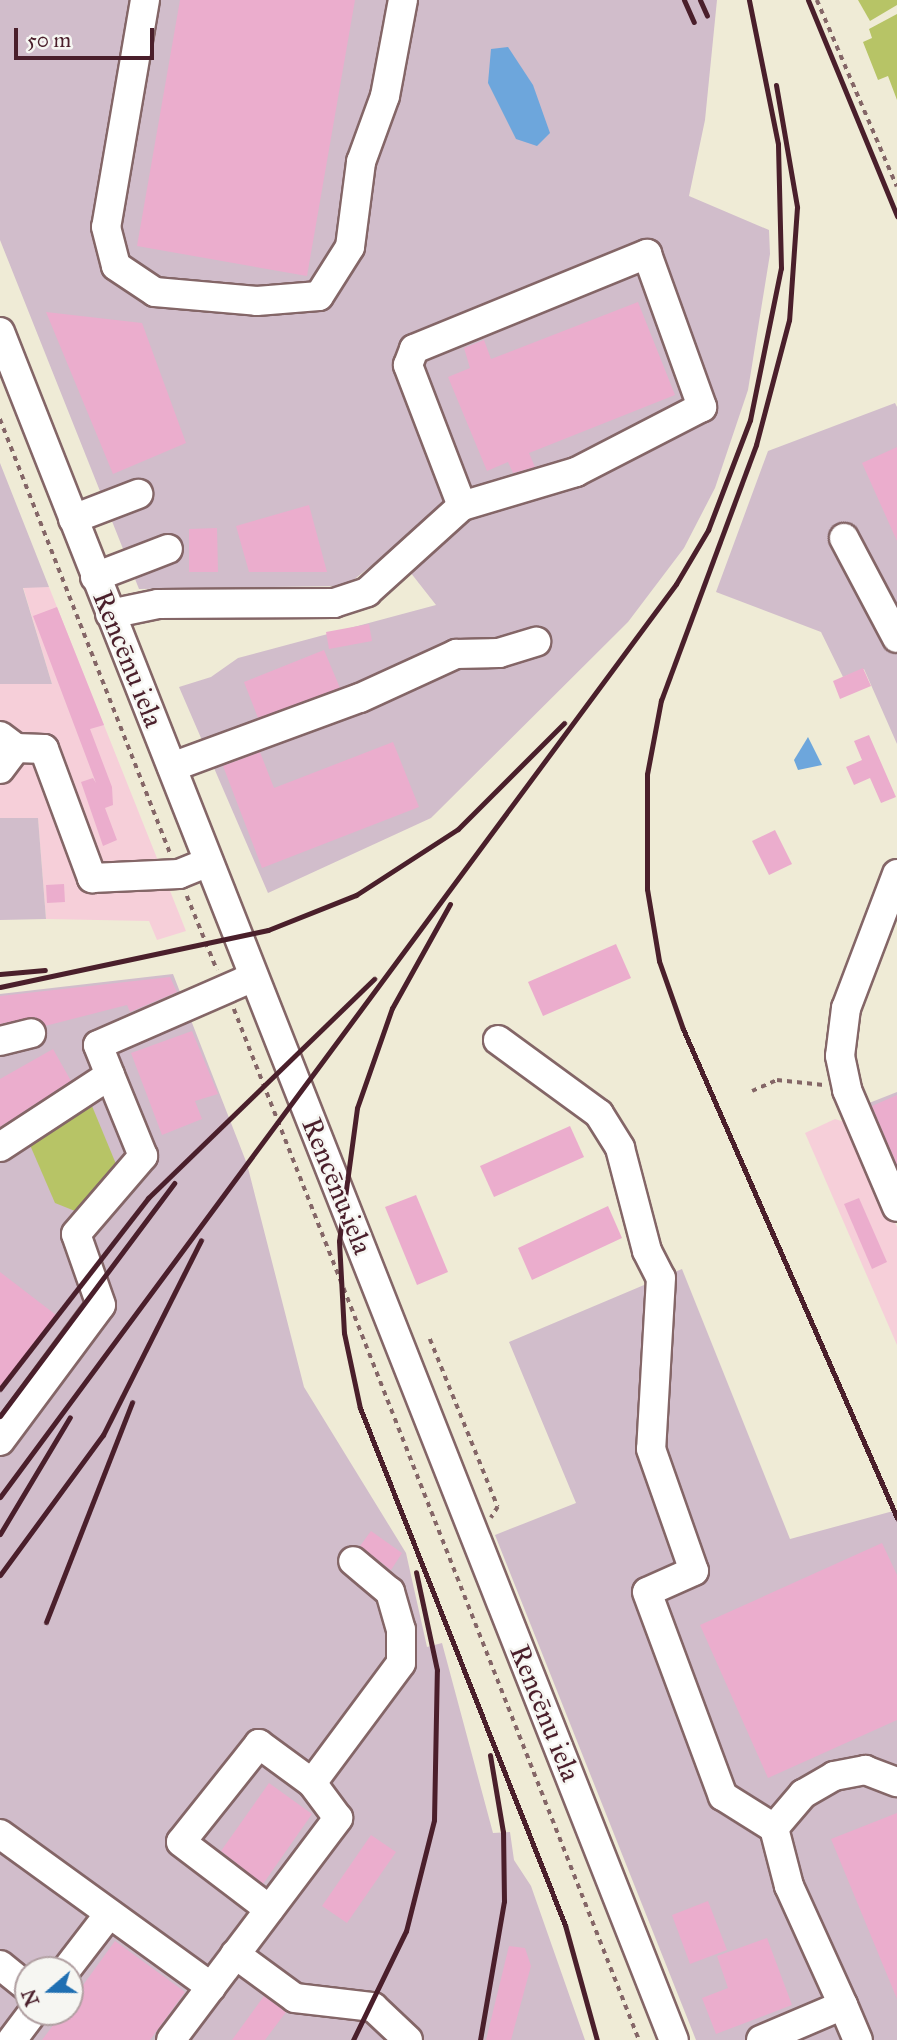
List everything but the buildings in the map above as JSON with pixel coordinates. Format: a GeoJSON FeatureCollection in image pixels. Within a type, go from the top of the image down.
{"type":"FeatureCollection","features":[{"type":"Feature","properties":{"kind":"street"},"geometry":{"type":"LineString","coordinates":[[145,0],[106,227],[116,266],[155,292],[257,301],[319,296],[350,247],[361,162],[384,96],[403,0]]}},
{"type":"Feature","properties":{"kind":"street"},"geometry":{"type":"LineString","coordinates":[[110,614],[158,604],[334,603],[368,592],[462,506],[576,472],[702,407],[647,254],[414,349],[408,365],[462,506]]}},
{"type":"Feature","properties":{"kind":"street","name":"Rencēnu iela"},"geometry":{"type":"LineString","coordinates":[[0,332],[674,2040]]}},
{"type":"Feature","properties":{"kind":"street"},"geometry":{"type":"LineString","coordinates":[[73,519],[138,494]]}},
{"type":"Feature","properties":{"kind":"street"},"geometry":{"type":"LineString","coordinates":[[844,538],[897,638]]}},
{"type":"Feature","properties":{"kind":"street"},"geometry":{"type":"LineString","coordinates":[[95,577],[168,550]]}},
{"type":"Feature","properties":{"kind":"street"},"geometry":{"type":"LineString","coordinates":[[172,768],[360,698],[456,654],[499,653],[536,642]]}},
{"type":"Feature","properties":{"kind":"street"},"geometry":{"type":"LineString","coordinates":[[5,751],[44,749],[92,878],[178,874],[209,862]]}},
{"type":"Feature","properties":{"kind":"street"},"geometry":{"type":"LineString","coordinates":[[897,874],[846,1007],[840,1056],[847,1090],[897,1207]]}},
{"type":"Feature","properties":{"kind":"street"},"geometry":{"type":"LineString","coordinates":[[0,1441],[101,1305],[76,1234],[143,1156],[97,1045],[254,976]]}},
{"type":"Feature","properties":{"kind":"street"},"geometry":{"type":"LineString","coordinates":[[0,1041],[31,1033]]}},
{"type":"Feature","properties":{"kind":"street"},"geometry":{"type":"LineString","coordinates":[[498,1040],[599,1114],[620,1148],[646,1251],[661,1278],[650,1449],[694,1571],[647,1592],[723,1796],[774,1828],[789,1886],[858,2040]]}},
{"type":"Feature","properties":{"kind":"street"},"geometry":{"type":"LineString","coordinates":[[0,1147],[110,1075]]}},
{"type":"Feature","properties":{"kind":"street"},"geometry":{"type":"LineString","coordinates":[[312,1783],[401,1663],[401,1630],[390,1592],[353,1561]]}},
{"type":"Feature","properties":{"kind":"street"},"geometry":{"type":"LineString","coordinates":[[171,2040],[338,1818],[312,1783],[259,1744],[181,1842],[269,1909]]}},
{"type":"Feature","properties":{"kind":"street"},"geometry":{"type":"LineString","coordinates":[[774,1828],[803,1794],[834,1776],[865,1770],[897,1782]]}},
{"type":"Feature","properties":{"kind":"street"},"geometry":{"type":"LineString","coordinates":[[0,1834],[211,1987]]}},
{"type":"Feature","properties":{"kind":"street"},"geometry":{"type":"LineString","coordinates":[[77,1956],[109,1914]]}},
{"type":"Feature","properties":{"kind":"street"},"geometry":{"type":"LineString","coordinates":[[235,1954],[295,1998],[373,2007],[408,2040]]}},
{"type":"Feature","properties":{"kind":"street"},"geometry":{"type":"LineString","coordinates":[[0,1965],[14,1976]]}},
{"type":"Feature","properties":{"kind":"street"},"geometry":{"type":"LineString","coordinates":[[761,2040],[843,2005]]}},
{"type":"Feature","properties":{"kind":"path"},"geometry":{"type":"LineString","coordinates":[[817,0],[897,187]]}},
{"type":"Feature","properties":{"kind":"path"},"geometry":{"type":"LineString","coordinates":[[0,419],[639,2040]]}},
{"type":"Feature","properties":{"kind":"path"},"geometry":{"type":"LineString","coordinates":[[752,1091],[777,1080],[847,1090]]}},
{"type":"Feature","properties":{"kind":"shaded area"},"geometry":{"type":"Polygon","coordinates":[[[0,0],[717,0],[705,120],[689,196],[769,230],[770,254],[748,390],[715,488],[684,548],[628,622],[431,818],[268,893],[179,687],[211,677],[238,658],[436,605],[392,549],[346,586],[139,589],[0,240],[0,0]]]}},
{"type":"Feature","properties":{"kind":"shaded area"},"geometry":{"type":"Polygon","coordinates":[[[895,403],[897,744],[864,669],[843,677],[821,632],[716,592],[768,451],[895,403]]]}},
{"type":"Feature","properties":{"kind":"shaded area"},"geometry":{"type":"Polygon","coordinates":[[[0,463],[49,587],[23,588],[52,684],[0,684],[0,463]]]}},
{"type":"Feature","properties":{"kind":"shaded area"},"geometry":{"type":"Polygon","coordinates":[[[23,587],[49,587],[186,931],[157,940],[149,921],[46,919],[38,819],[0,818],[0,684],[52,684],[23,587]]]}},
{"type":"Feature","properties":{"kind":"shaded area"},"geometry":{"type":"Polygon","coordinates":[[[0,818],[38,818],[46,919],[0,920],[0,818]]]}},
{"type":"Feature","properties":{"kind":"shaded area"},"geometry":{"type":"Polygon","coordinates":[[[173,974],[247,1164],[304,1387],[406,1553],[427,1647],[442,1643],[493,1833],[510,1832],[514,1860],[531,1886],[585,2040],[0,2040],[0,994],[173,974]]]}},
{"type":"Feature","properties":{"kind":"shaded area"},"geometry":{"type":"Polygon","coordinates":[[[897,1092],[897,1181],[864,1105],[897,1092]]]}},
{"type":"Feature","properties":{"kind":"shaded area"},"geometry":{"type":"Polygon","coordinates":[[[835,1119],[851,1124],[897,1227],[897,1345],[805,1133],[835,1119]]]}},
{"type":"Feature","properties":{"kind":"shaded area"},"geometry":{"type":"Polygon","coordinates":[[[682,1269],[790,1539],[897,1510],[897,2040],[696,2040],[495,1535],[576,1503],[509,1342],[682,1269]]]}},
{"type":"Feature","properties":{"kind":"green space"},"geometry":{"type":"Polygon","coordinates":[[[858,0],[897,0],[897,5],[870,21],[858,0]]]}},
{"type":"Feature","properties":{"kind":"green space"},"geometry":{"type":"Polygon","coordinates":[[[897,14],[897,100],[888,76],[878,80],[863,42],[872,38],[869,29],[897,14]]]}},
{"type":"Feature","properties":{"kind":"green space"},"geometry":{"type":"Polygon","coordinates":[[[92,1106],[116,1164],[80,1213],[55,1203],[30,1145],[92,1106]]]}},
{"type":"Feature","properties":{"kind":"water"},"geometry":{"type":"Polygon","coordinates":[[[508,47],[533,85],[550,133],[537,146],[516,139],[488,83],[491,49],[508,47]]]}},
{"type":"Feature","properties":{"kind":"water"},"geometry":{"type":"Polygon","coordinates":[[[808,737],[822,765],[798,770],[794,760],[808,737]]]}},
{"type":"Feature","properties":{"kind":"railway"},"geometry":{"type":"LineString","coordinates":[[684,0],[694,22]]}},
{"type":"Feature","properties":{"kind":"railway"},"geometry":{"type":"LineString","coordinates":[[700,0],[707,16]]}},
{"type":"Feature","properties":{"kind":"railway"},"geometry":{"type":"LineString","coordinates":[[0,1497],[676,584],[708,530],[750,420],[781,268],[778,144],[749,0]]}},
{"type":"Feature","properties":{"kind":"railway"},"geometry":{"type":"LineString","coordinates":[[808,0],[897,216]]}},
{"type":"Feature","properties":{"kind":"railway"},"geometry":{"type":"LineString","coordinates":[[776,85],[797,207],[789,320],[756,445],[661,700],[647,774],[647,889],[659,961],[683,1029],[897,1518]]}},
{"type":"Feature","properties":{"kind":"railway"},"geometry":{"type":"LineString","coordinates":[[0,987],[268,930],[356,895],[458,829],[564,723]]}},
{"type":"Feature","properties":{"kind":"railway"},"geometry":{"type":"LineString","coordinates":[[450,904],[392,1008],[357,1108],[339,1241],[344,1333],[360,1408],[565,1925],[597,2040]]}},
{"type":"Feature","properties":{"kind":"railway"},"geometry":{"type":"LineString","coordinates":[[0,974],[45,970]]}},
{"type":"Feature","properties":{"kind":"railway"},"geometry":{"type":"LineString","coordinates":[[0,1389],[148,1198],[374,979]]}},
{"type":"Feature","properties":{"kind":"railway"},"geometry":{"type":"LineString","coordinates":[[0,1416],[174,1183]]}},
{"type":"Feature","properties":{"kind":"railway"},"geometry":{"type":"LineString","coordinates":[[0,1575],[103,1435],[201,1240]]}},
{"type":"Feature","properties":{"kind":"railway"},"geometry":{"type":"LineString","coordinates":[[46,1622],[132,1402]]}},
{"type":"Feature","properties":{"kind":"railway"},"geometry":{"type":"LineString","coordinates":[[0,1534],[70,1417]]}},
{"type":"Feature","properties":{"kind":"railway"},"geometry":{"type":"LineString","coordinates":[[353,2040],[406,1931],[434,1820],[437,1670],[416,1572]]}},
{"type":"Feature","properties":{"kind":"railway"},"geometry":{"type":"LineString","coordinates":[[480,2040],[504,1901],[503,1832],[490,1755]]}}]}
